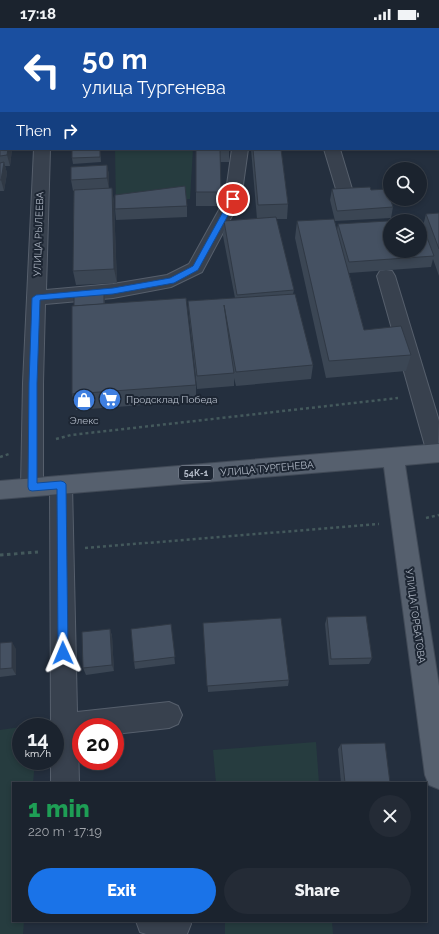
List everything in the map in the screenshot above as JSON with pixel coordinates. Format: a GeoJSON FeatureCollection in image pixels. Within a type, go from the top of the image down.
{"type":"FeatureCollection","features":[{"type":"Feature","properties":{"kind":"main road","name":"УЛИЦА ТУРГЕНЕВА"},"geometry":{"type":"LineString","coordinates":[[0,490],[438,453]]}},
{"type":"Feature","properties":{"kind":"main road","name":"УЛИЦА ГОРБАТОВА"},"geometry":{"type":"LineString","coordinates":[[393,457],[439,775]]}},
{"type":"Feature","properties":{"kind":"street","name":"УЛИЦА РЫЛЕЕВА"},"geometry":{"type":"LineString","coordinates":[[32,487],[33,383],[42,150]]}},
{"type":"Feature","properties":{"kind":"street"},"geometry":{"type":"LineString","coordinates":[[36,298],[113,291],[171,281],[196,268],[233,199],[240,150]]}},
{"type":"Feature","properties":{"kind":"street"},"geometry":{"type":"LineString","coordinates":[[332,150],[344,189]]}},
{"type":"Feature","properties":{"kind":"street"},"geometry":{"type":"LineString","coordinates":[[386,276],[438,453]]}},
{"type":"Feature","properties":{"kind":"street"},"geometry":{"type":"LineString","coordinates":[[61,484],[64,718]]}},
{"type":"Feature","properties":{"kind":"street"},"geometry":{"type":"LineString","coordinates":[[66,782],[64,726],[169,715]]}},
{"type":"Feature","properties":{"kind":"path"},"geometry":{"type":"LineString","coordinates":[[0,457],[71,435],[421,395]]}},
{"type":"Feature","properties":{"kind":"path"},"geometry":{"type":"LineString","coordinates":[[0,555],[402,522]]}},
{"type":"Feature","properties":{"kind":"green space"},"geometry":{"type":"Polygon","coordinates":[[[115,150],[193,150],[190,199],[116,206],[115,150]]]}},
{"type":"Feature","properties":{"kind":"green space"},"geometry":{"type":"Polygon","coordinates":[[[12,728],[12,770],[34,770],[33,782],[12,782],[12,922],[24,922],[23,934],[0,934],[0,730],[12,728]]]}},
{"type":"Feature","properties":{"kind":"green space"},"geometry":{"type":"Polygon","coordinates":[[[316,742],[319,782],[216,782],[213,750],[316,742]]]}},
{"type":"Feature","properties":{"kind":"green space"},"geometry":{"type":"Polygon","coordinates":[[[225,922],[332,922],[333,934],[225,934],[225,922]]]}},
{"type":"Feature","properties":{"kind":"building"},"geometry":{"type":"Polygon","coordinates":[[[0,150],[8,150],[7,155],[0,156],[0,150]]]}},
{"type":"Feature","properties":{"kind":"building"},"geometry":{"type":"Polygon","coordinates":[[[72,150],[100,150],[100,157],[72,158],[72,150]]]}},
{"type":"Feature","properties":{"kind":"building"},"geometry":{"type":"Polygon","coordinates":[[[196,150],[220,150],[221,192],[196,192],[196,150]]]}},
{"type":"Feature","properties":{"kind":"building"},"geometry":{"type":"Polygon","coordinates":[[[253,150],[281,150],[288,204],[258,205],[253,150]]]}},
{"type":"Feature","properties":{"kind":"building"},"geometry":{"type":"Polygon","coordinates":[[[4,162],[1,180],[0,180],[0,163],[4,162]]]}},
{"type":"Feature","properties":{"kind":"building"},"geometry":{"type":"Polygon","coordinates":[[[107,165],[107,178],[71,180],[71,167],[107,165]]]}},
{"type":"Feature","properties":{"kind":"building"},"geometry":{"type":"Polygon","coordinates":[[[185,186],[187,206],[115,209],[115,195],[185,186]]]}},
{"type":"Feature","properties":{"kind":"building"},"geometry":{"type":"Polygon","coordinates":[[[370,187],[371,190],[383,189],[383,206],[393,207],[337,211],[332,189],[370,187]]]}},
{"type":"Feature","properties":{"kind":"building"},"geometry":{"type":"Polygon","coordinates":[[[112,188],[114,269],[73,271],[74,190],[112,188]]]}},
{"type":"Feature","properties":{"kind":"building"},"geometry":{"type":"Polygon","coordinates":[[[439,213],[439,249],[427,214],[439,213]]]}},
{"type":"Feature","properties":{"kind":"building"},"geometry":{"type":"Polygon","coordinates":[[[276,217],[294,290],[237,295],[224,221],[276,217]]]}},
{"type":"Feature","properties":{"kind":"building"},"geometry":{"type":"Polygon","coordinates":[[[334,219],[364,330],[401,326],[411,355],[329,361],[297,221],[334,219]]]}},
{"type":"Feature","properties":{"kind":"building"},"geometry":{"type":"Polygon","coordinates":[[[383,221],[383,258],[406,258],[349,262],[338,224],[383,221]]]}},
{"type":"Feature","properties":{"kind":"building"},"geometry":{"type":"Polygon","coordinates":[[[427,238],[434,256],[427,256],[427,238]]]}},
{"type":"Feature","properties":{"kind":"building"},"geometry":{"type":"Polygon","coordinates":[[[104,293],[104,304],[74,306],[74,295],[104,293]]]}},
{"type":"Feature","properties":{"kind":"building"},"geometry":{"type":"Polygon","coordinates":[[[295,294],[313,365],[236,372],[224,305],[234,373],[197,376],[188,301],[295,294]]]}},
{"type":"Feature","properties":{"kind":"building"},"geometry":{"type":"Polygon","coordinates":[[[186,298],[196,385],[72,394],[72,306],[186,298]]]}},
{"type":"Feature","properties":{"kind":"building"},"geometry":{"type":"Polygon","coordinates":[[[366,616],[372,658],[331,659],[327,617],[366,616]]]}},
{"type":"Feature","properties":{"kind":"building"},"geometry":{"type":"Polygon","coordinates":[[[281,618],[289,680],[207,686],[203,623],[281,618]]]}},
{"type":"Feature","properties":{"kind":"building"},"geometry":{"type":"Polygon","coordinates":[[[171,624],[175,657],[134,662],[131,629],[171,624]]]}},
{"type":"Feature","properties":{"kind":"building"},"geometry":{"type":"Polygon","coordinates":[[[110,629],[112,665],[83,668],[82,632],[110,629]]]}},
{"type":"Feature","properties":{"kind":"building"},"geometry":{"type":"Polygon","coordinates":[[[12,642],[12,668],[0,669],[0,643],[12,642]]]}},
{"type":"Feature","properties":{"kind":"building"},"geometry":{"type":"Polygon","coordinates":[[[385,743],[390,782],[345,782],[341,744],[385,743]]]}},
{"type":"Feature","properties":{"kind":"place","name":"Продсклад Победа"},"geometry":{"type":"Point","coordinates":[110,399]}},
{"type":"Feature","properties":{"kind":"place","name":"Элекс"},"geometry":{"type":"Point","coordinates":[84,400]}},
{"type":"Feature","properties":{"kind":"route"},"geometry":{"type":"LineString","coordinates":[[63,653],[61,484],[32,487],[33,383],[36,298],[113,291],[171,281],[196,268],[233,199]]}}]}
